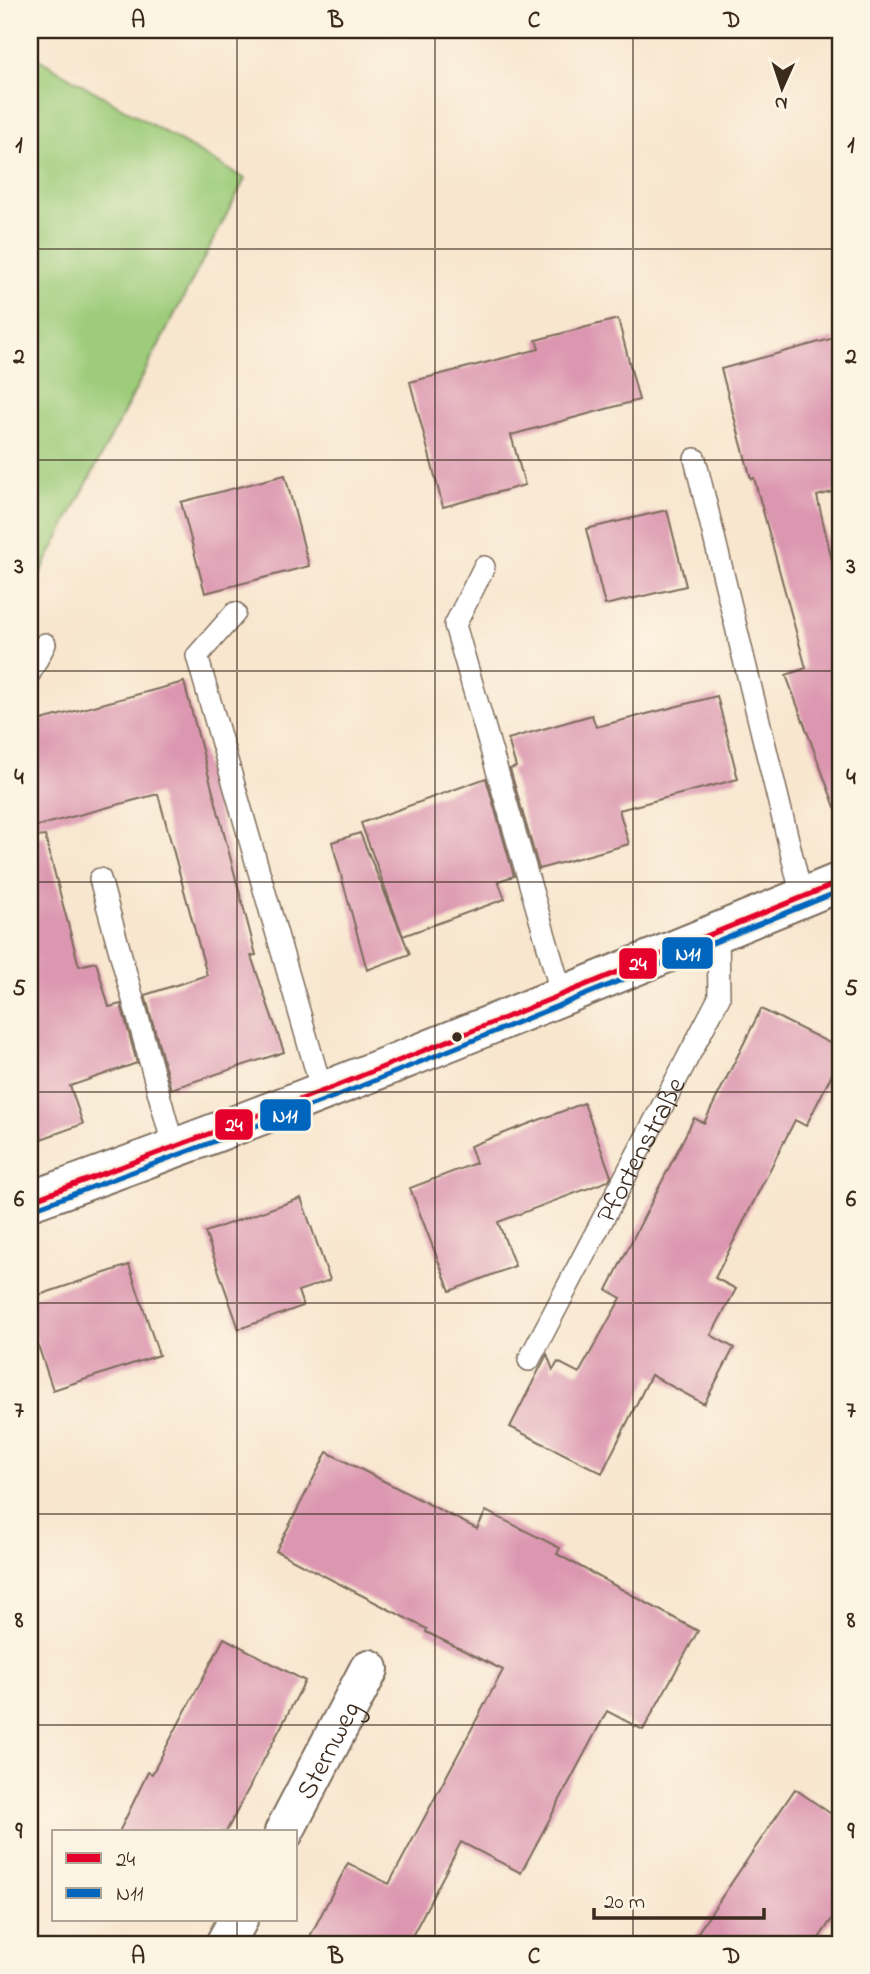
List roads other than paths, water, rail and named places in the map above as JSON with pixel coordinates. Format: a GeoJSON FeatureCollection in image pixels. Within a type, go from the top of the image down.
{"type":"FeatureCollection","features":[{"type":"Feature","properties":{"kind":"street"},"geometry":{"type":"LineString","coordinates":[[30,1202],[322,1091],[840,882]]}},
{"type":"Feature","properties":{"kind":"street","name":"Sternweg"},"geometry":{"type":"LineString","coordinates":[[285,1830],[369,1669]]}},
{"type":"Feature","properties":{"kind":"street"},"geometry":{"type":"LineString","coordinates":[[225,1944],[237,1922]]}},
{"type":"Feature","properties":{"kind":"lane"},"geometry":{"type":"LineString","coordinates":[[695,459],[802,897]]}},
{"type":"Feature","properties":{"kind":"lane"},"geometry":{"type":"LineString","coordinates":[[484,567],[455,625],[562,995]]}},
{"type":"Feature","properties":{"kind":"lane"},"geometry":{"type":"LineString","coordinates":[[235,613],[197,656],[322,1091]]}},
{"type":"Feature","properties":{"kind":"lane"},"geometry":{"type":"LineString","coordinates":[[30,673],[45,644]]}},
{"type":"Feature","properties":{"kind":"lane"},"geometry":{"type":"LineString","coordinates":[[100,879],[174,1149]]}},
{"type":"Feature","properties":{"kind":"lane","name":"Pfortenstraße"},"geometry":{"type":"LineString","coordinates":[[529,1360],[719,998],[718,932]]}}]}
